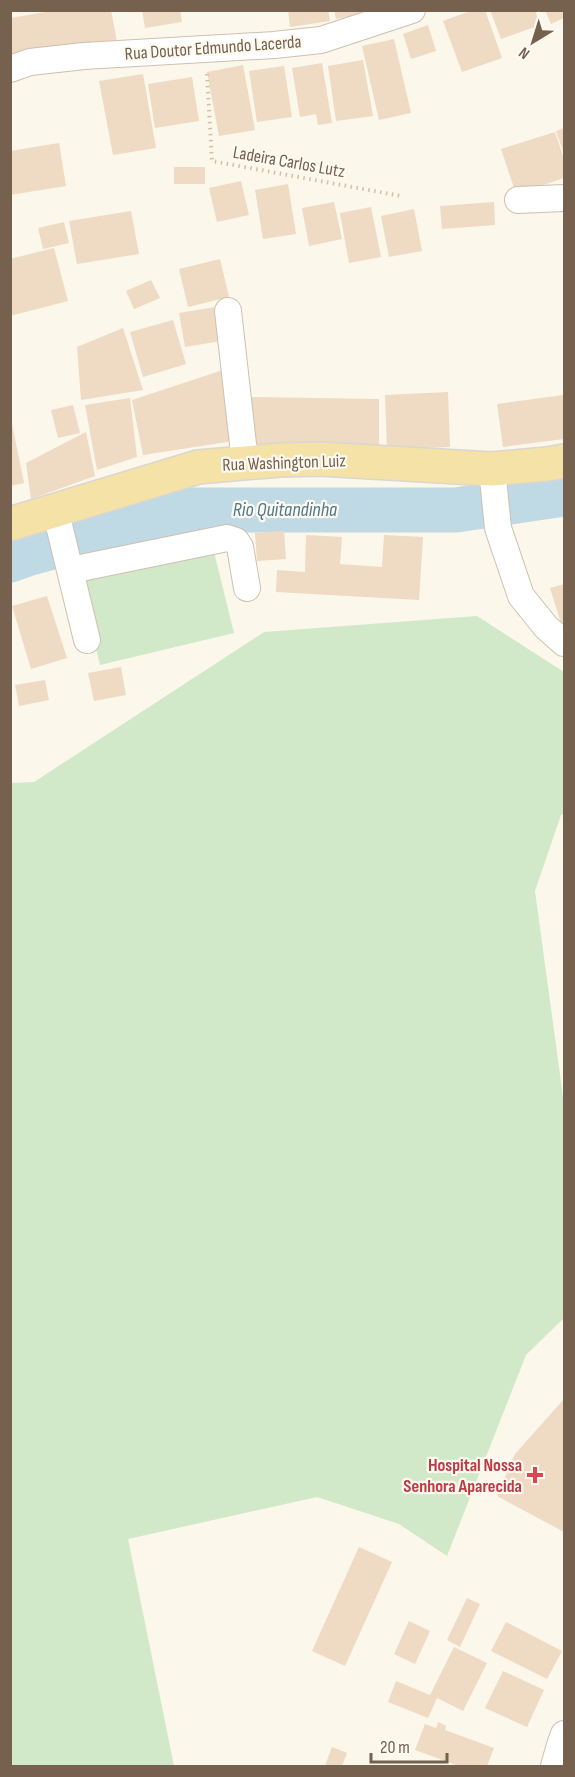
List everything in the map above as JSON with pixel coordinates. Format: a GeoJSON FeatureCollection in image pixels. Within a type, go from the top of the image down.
{"type":"FeatureCollection","features":[{"type":"Feature","properties":{"kind":"main road","name":"Rua Washington Luiz"},"geometry":{"type":"LineString","coordinates":[[10,524],[198,467],[245,462],[320,459],[492,469],[564,461]]}},
{"type":"Feature","properties":{"kind":"street","name":"Rua Doutor Edmundo Lacerda"},"geometry":{"type":"LineString","coordinates":[[10,69],[30,62],[84,56],[274,45],[321,40],[412,10]]}},
{"type":"Feature","properties":{"kind":"street"},"geometry":{"type":"LineString","coordinates":[[518,200],[564,198]]}},
{"type":"Feature","properties":{"kind":"street"},"geometry":{"type":"LineString","coordinates":[[228,311],[245,462]]}},
{"type":"Feature","properties":{"kind":"street"},"geometry":{"type":"LineString","coordinates":[[492,469],[498,528],[521,596],[546,627],[564,643]]}},
{"type":"Feature","properties":{"kind":"street"},"geometry":{"type":"LineString","coordinates":[[55,509],[87,640]]}},
{"type":"Feature","properties":{"kind":"street"},"geometry":{"type":"LineString","coordinates":[[71,570],[227,538],[236,541],[240,547],[247,588]]}},
{"type":"Feature","properties":{"kind":"street"},"geometry":{"type":"LineString","coordinates":[[554,1767],[564,1734]]}},
{"type":"Feature","properties":{"kind":"path","name":"Ladeira Carlos Lutz"},"geometry":{"type":"LineString","coordinates":[[205,49],[212,161],[401,196]]}},
{"type":"Feature","properties":{"kind":"green space"},"geometry":{"type":"Polygon","coordinates":[[[213,548],[234,633],[100,665],[79,579],[213,548]]]}},
{"type":"Feature","properties":{"kind":"green space"},"geometry":{"type":"Polygon","coordinates":[[[477,616],[564,672],[564,814],[561,815],[535,891],[564,1104],[564,1318],[526,1355],[447,1556],[399,1524],[317,1497],[128,1539],[174,1766],[11,1766],[11,783],[34,782],[264,632],[477,616]]]}},
{"type":"Feature","properties":{"kind":"building"},"geometry":{"type":"Polygon","coordinates":[[[57,10],[111,10],[117,42],[10,54],[10,18],[57,10]]]}},
{"type":"Feature","properties":{"kind":"building"},"geometry":{"type":"Polygon","coordinates":[[[142,10],[180,10],[182,22],[145,28],[142,10]]]}},
{"type":"Feature","properties":{"kind":"building"},"geometry":{"type":"Polygon","coordinates":[[[288,10],[328,10],[330,21],[290,27],[288,10]]]}},
{"type":"Feature","properties":{"kind":"building"},"geometry":{"type":"Polygon","coordinates":[[[334,10],[377,10],[377,12],[336,19],[334,10]]]}},
{"type":"Feature","properties":{"kind":"building"},"geometry":{"type":"Polygon","coordinates":[[[473,10],[485,10],[502,58],[462,72],[443,21],[473,10]]]}},
{"type":"Feature","properties":{"kind":"building"},"geometry":{"type":"Polygon","coordinates":[[[490,10],[535,10],[540,25],[501,39],[490,10]]]}},
{"type":"Feature","properties":{"kind":"building"},"geometry":{"type":"Polygon","coordinates":[[[545,10],[564,10],[564,18],[551,24],[545,10]]]}},
{"type":"Feature","properties":{"kind":"building"},"geometry":{"type":"Polygon","coordinates":[[[428,25],[436,51],[411,59],[403,34],[428,25]]]}},
{"type":"Feature","properties":{"kind":"building"},"geometry":{"type":"Polygon","coordinates":[[[394,39],[411,113],[379,120],[362,46],[394,39]]]}},
{"type":"Feature","properties":{"kind":"building"},"geometry":{"type":"Polygon","coordinates":[[[363,60],[373,116],[336,121],[328,66],[363,60]]]}},
{"type":"Feature","properties":{"kind":"building"},"geometry":{"type":"Polygon","coordinates":[[[322,63],[332,123],[318,125],[316,114],[300,117],[292,68],[322,63]]]}},
{"type":"Feature","properties":{"kind":"building"},"geometry":{"type":"Polygon","coordinates":[[[243,65],[255,130],[219,136],[207,72],[243,65]]]}},
{"type":"Feature","properties":{"kind":"building"},"geometry":{"type":"Polygon","coordinates":[[[284,66],[292,117],[257,122],[249,71],[284,66]]]}},
{"type":"Feature","properties":{"kind":"building"},"geometry":{"type":"Polygon","coordinates":[[[143,74],[156,148],[113,155],[99,81],[143,74]]]}},
{"type":"Feature","properties":{"kind":"building"},"geometry":{"type":"Polygon","coordinates":[[[192,77],[199,121],[155,128],[148,84],[192,77]]]}},
{"type":"Feature","properties":{"kind":"building"},"geometry":{"type":"Polygon","coordinates":[[[564,128],[564,154],[556,131],[564,128]]]}},
{"type":"Feature","properties":{"kind":"building"},"geometry":{"type":"Polygon","coordinates":[[[555,132],[564,159],[564,178],[516,194],[501,149],[555,132]]]}},
{"type":"Feature","properties":{"kind":"building"},"geometry":{"type":"Polygon","coordinates":[[[59,143],[66,186],[10,195],[10,151],[59,143]]]}},
{"type":"Feature","properties":{"kind":"building"},"geometry":{"type":"Polygon","coordinates":[[[174,167],[205,167],[205,184],[174,184],[174,167]]]}},
{"type":"Feature","properties":{"kind":"building"},"geometry":{"type":"Polygon","coordinates":[[[241,181],[249,215],[217,222],[209,188],[241,181]]]}},
{"type":"Feature","properties":{"kind":"building"},"geometry":{"type":"Polygon","coordinates":[[[288,184],[296,234],[263,239],[255,190],[288,184]]]}},
{"type":"Feature","properties":{"kind":"building"},"geometry":{"type":"Polygon","coordinates":[[[334,202],[342,239],[309,246],[302,208],[334,202]]]}},
{"type":"Feature","properties":{"kind":"building"},"geometry":{"type":"Polygon","coordinates":[[[494,202],[495,225],[442,229],[440,206],[494,202]]]}},
{"type":"Feature","properties":{"kind":"building"},"geometry":{"type":"Polygon","coordinates":[[[371,207],[381,257],[349,263],[340,213],[371,207]]]}},
{"type":"Feature","properties":{"kind":"building"},"geometry":{"type":"Polygon","coordinates":[[[414,209],[422,251],[389,257],[381,216],[414,209]]]}},
{"type":"Feature","properties":{"kind":"building"},"geometry":{"type":"Polygon","coordinates":[[[131,211],[139,254],[77,264],[69,221],[131,211]]]}},
{"type":"Feature","properties":{"kind":"building"},"geometry":{"type":"Polygon","coordinates":[[[64,222],[69,243],[43,249],[38,228],[64,222]]]}},
{"type":"Feature","properties":{"kind":"building"},"geometry":{"type":"Polygon","coordinates":[[[54,248],[68,301],[10,316],[10,259],[54,248]]]}},
{"type":"Feature","properties":{"kind":"building"},"geometry":{"type":"Polygon","coordinates":[[[220,259],[229,297],[188,307],[179,269],[220,259]]]}},
{"type":"Feature","properties":{"kind":"building"},"geometry":{"type":"Polygon","coordinates":[[[151,280],[160,298],[134,309],[126,291],[151,280]]]}},
{"type":"Feature","properties":{"kind":"building"},"geometry":{"type":"Polygon","coordinates":[[[221,306],[227,340],[185,347],[179,313],[221,306]]]}},
{"type":"Feature","properties":{"kind":"building"},"geometry":{"type":"Polygon","coordinates":[[[173,320],[186,364],[143,377],[130,332],[173,320]]]}},
{"type":"Feature","properties":{"kind":"building"},"geometry":{"type":"Polygon","coordinates":[[[123,328],[143,390],[81,400],[77,347],[123,328]]]}},
{"type":"Feature","properties":{"kind":"building"},"geometry":{"type":"Polygon","coordinates":[[[226,369],[234,441],[143,455],[132,400],[226,369]]]}},
{"type":"Feature","properties":{"kind":"building"},"geometry":{"type":"Polygon","coordinates":[[[448,392],[450,447],[387,449],[385,395],[448,392]]]}},
{"type":"Feature","properties":{"kind":"building"},"geometry":{"type":"Polygon","coordinates":[[[563,395],[564,439],[503,447],[497,404],[563,395]]]}},
{"type":"Feature","properties":{"kind":"building"},"geometry":{"type":"Polygon","coordinates":[[[249,397],[379,399],[379,445],[249,444],[249,397]]]}},
{"type":"Feature","properties":{"kind":"building"},"geometry":{"type":"Polygon","coordinates":[[[130,398],[137,457],[97,470],[85,405],[130,398]]]}},
{"type":"Feature","properties":{"kind":"building"},"geometry":{"type":"Polygon","coordinates":[[[73,405],[80,433],[58,438],[51,410],[73,405]]]}},
{"type":"Feature","properties":{"kind":"building"},"geometry":{"type":"Polygon","coordinates":[[[10,414],[24,483],[10,486],[10,414]]]}},
{"type":"Feature","properties":{"kind":"building"},"geometry":{"type":"Polygon","coordinates":[[[86,432],[95,476],[31,499],[26,463],[86,432]]]}},
{"type":"Feature","properties":{"kind":"building"},"geometry":{"type":"Polygon","coordinates":[[[284,531],[286,559],[257,561],[255,533],[284,531]]]}},
{"type":"Feature","properties":{"kind":"building"},"geometry":{"type":"Polygon","coordinates":[[[306,535],[342,537],[340,564],[382,567],[384,535],[423,537],[419,600],[276,592],[277,570],[305,572],[306,535]]]}},
{"type":"Feature","properties":{"kind":"building"},"geometry":{"type":"Polygon","coordinates":[[[564,584],[564,622],[561,623],[550,588],[564,584]]]}},
{"type":"Feature","properties":{"kind":"building"},"geometry":{"type":"Polygon","coordinates":[[[47,596],[67,658],[31,669],[12,606],[47,596]]]}},
{"type":"Feature","properties":{"kind":"building"},"geometry":{"type":"Polygon","coordinates":[[[121,667],[126,695],[94,701],[88,673],[121,667]]]}},
{"type":"Feature","properties":{"kind":"building"},"geometry":{"type":"Polygon","coordinates":[[[45,680],[49,700],[19,706],[15,685],[45,680]]]}},
{"type":"Feature","properties":{"kind":"building","name":"Hospital Nossa Senhora Aparecida"},"geometry":{"type":"Polygon","coordinates":[[[564,1399],[564,1532],[497,1496],[515,1454],[564,1399]]]}},
{"type":"Feature","properties":{"kind":"building"},"geometry":{"type":"Polygon","coordinates":[[[359,1547],[392,1562],[345,1666],[312,1651],[359,1547]]]}},
{"type":"Feature","properties":{"kind":"building"},"geometry":{"type":"Polygon","coordinates":[[[467,1598],[480,1604],[460,1647],[447,1640],[467,1598]]]}},
{"type":"Feature","properties":{"kind":"building"},"geometry":{"type":"Polygon","coordinates":[[[409,1621],[430,1631],[415,1664],[394,1654],[409,1621]]]}},
{"type":"Feature","properties":{"kind":"building"},"geometry":{"type":"Polygon","coordinates":[[[506,1622],[562,1651],[547,1679],[491,1651],[506,1622]]]}},
{"type":"Feature","properties":{"kind":"building"},"geometry":{"type":"Polygon","coordinates":[[[454,1647],[487,1663],[463,1711],[437,1698],[428,1718],[388,1702],[396,1681],[430,1695],[454,1647]]]}},
{"type":"Feature","properties":{"kind":"building"},"geometry":{"type":"Polygon","coordinates":[[[503,1671],[544,1690],[527,1727],[485,1708],[503,1671]]]}},
{"type":"Feature","properties":{"kind":"building"},"geometry":{"type":"Polygon","coordinates":[[[438,1722],[446,1726],[445,1730],[494,1748],[487,1766],[459,1766],[415,1750],[425,1724],[436,1728],[438,1722]]]}},
{"type":"Feature","properties":{"kind":"building"},"geometry":{"type":"Polygon","coordinates":[[[332,1747],[347,1753],[342,1766],[325,1766],[332,1747]]]}},
{"type":"Feature","properties":{"kind":"waterway","name":"Rio Quitandinha"},"geometry":{"type":"LineString","coordinates":[[10,560],[189,510],[456,510],[564,494]]}},
{"type":"Feature","properties":{"kind":"place","name":"Hospital Nossa Senhora Aparecida"},"geometry":{"type":"Point","coordinates":[535,1475]}}]}
